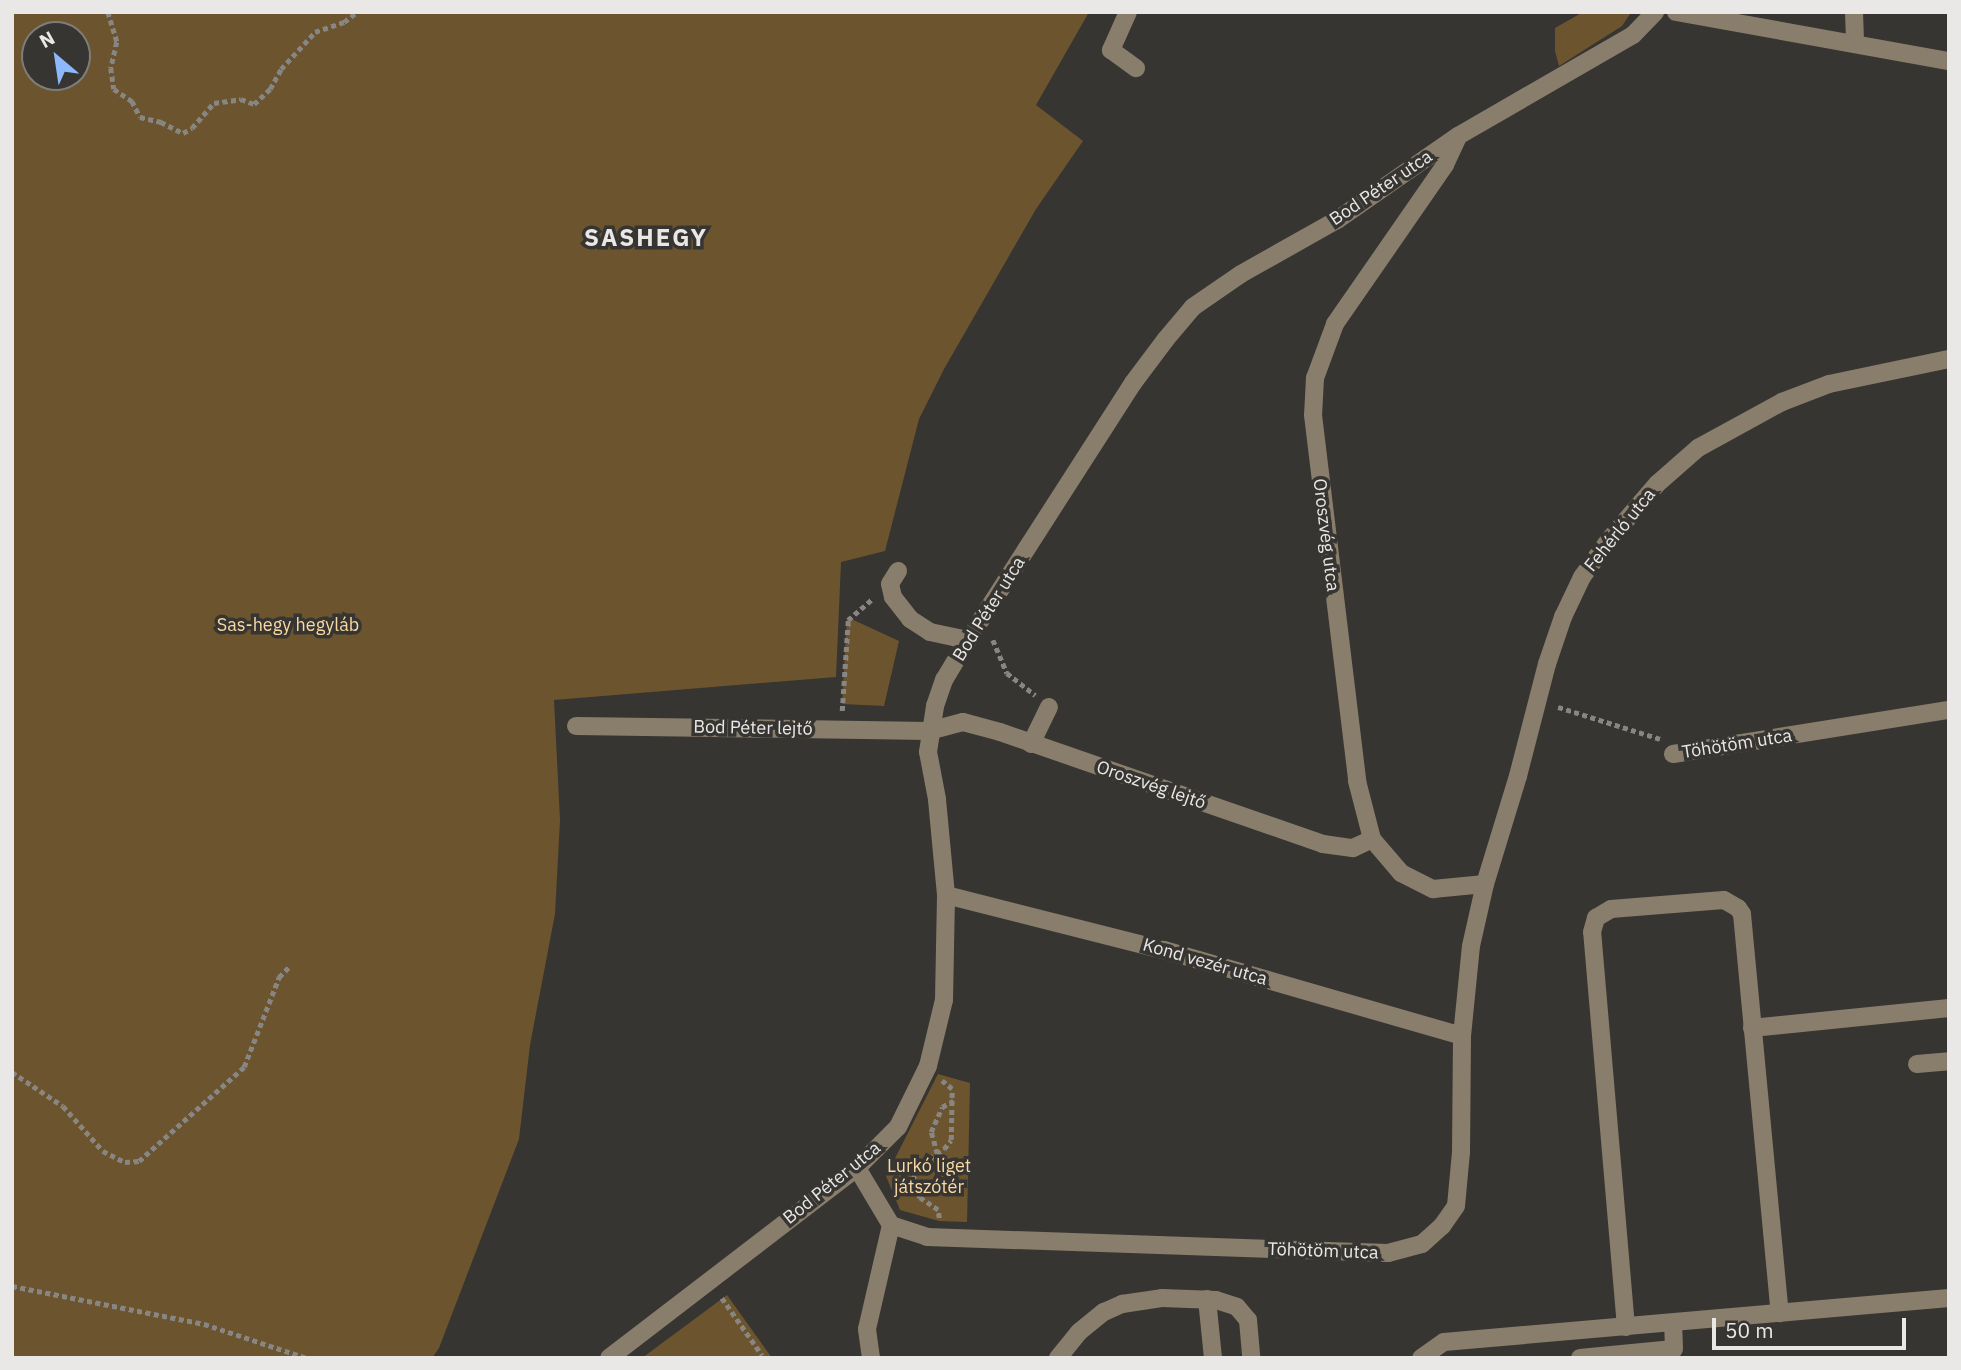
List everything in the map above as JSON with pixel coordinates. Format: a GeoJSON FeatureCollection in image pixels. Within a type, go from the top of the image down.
{"type":"FeatureCollection","features":[{"type":"Feature","properties":{"kind":"street"},"geometry":{"type":"LineString","coordinates":[[1128,12],[1111,50],[1136,68]]}},
{"type":"Feature","properties":{"kind":"street","name":"Bod Péter utca"},"geometry":{"type":"LineString","coordinates":[[608,1358],[857,1168],[898,1127],[928,1066],[944,1000],[946,895],[937,799],[928,752],[929,732],[944,680],[1133,383],[1193,307],[1241,274],[1337,220],[1458,136],[1633,35],[1655,12]]}},
{"type":"Feature","properties":{"kind":"street"},"geometry":{"type":"LineString","coordinates":[[1676,12],[1949,61]]}},
{"type":"Feature","properties":{"kind":"street"},"geometry":{"type":"LineString","coordinates":[[1854,12],[1855,43]]}},
{"type":"Feature","properties":{"kind":"street","name":"Oroszvég utca"},"geometry":{"type":"LineString","coordinates":[[1458,136],[1445,165],[1335,324],[1315,378],[1312,415],[1357,781],[1372,839],[1401,873],[1433,888],[1485,884]]}},
{"type":"Feature","properties":{"kind":"street","name":"Fehérló utca"},"geometry":{"type":"LineString","coordinates":[[1485,884],[1518,776],[1536,700],[1563,617],[1582,577],[1657,484],[1698,448],[1782,402],[1829,384],[1949,359]]}},
{"type":"Feature","properties":{"kind":"street"},"geometry":{"type":"LineString","coordinates":[[894,578],[893,597],[910,619],[930,632],[968,640]]}},
{"type":"Feature","properties":{"kind":"street"},"geometry":{"type":"LineString","coordinates":[[1031,744],[1049,707]]}},
{"type":"Feature","properties":{"kind":"street","name":"Töhötöm utca"},"geometry":{"type":"LineString","coordinates":[[1674,754],[1949,710]]}},
{"type":"Feature","properties":{"kind":"street","name":"Oroszvég lejtő"},"geometry":{"type":"LineString","coordinates":[[929,732],[962,722],[1323,844],[1353,848],[1372,839]]}},
{"type":"Feature","properties":{"kind":"street","name":"Bod Péter lejtő"},"geometry":{"type":"LineString","coordinates":[[576,726],[929,732]]}},
{"type":"Feature","properties":{"kind":"street","name":"Töhötöm utca"},"geometry":{"type":"LineString","coordinates":[[891,1225],[939,1238],[1388,1253],[1422,1244],[1442,1226],[1456,1206],[1461,1152],[1462,1036],[1471,946],[1485,884]]}},
{"type":"Feature","properties":{"kind":"street","name":"Kond vezér utca"},"geometry":{"type":"LineString","coordinates":[[946,895],[1164,950],[1462,1036]]}},
{"type":"Feature","properties":{"kind":"street"},"geometry":{"type":"LineString","coordinates":[[1626,1326],[1592,932],[1596,918],[1611,909],[1716,900],[1730,902],[1742,914],[1780,1313]]}},
{"type":"Feature","properties":{"kind":"street"},"geometry":{"type":"LineString","coordinates":[[1752,1027],[1949,1008]]}},
{"type":"Feature","properties":{"kind":"street"},"geometry":{"type":"LineString","coordinates":[[1917,1064],[1949,1061]]}},
{"type":"Feature","properties":{"kind":"street"},"geometry":{"type":"LineString","coordinates":[[857,1168],[891,1225],[867,1329],[871,1358]]}},
{"type":"Feature","properties":{"kind":"street"},"geometry":{"type":"LineString","coordinates":[[1058,1358],[1087,1324],[1114,1306],[1162,1298],[1207,1299],[1228,1303],[1248,1320],[1251,1358]]}},
{"type":"Feature","properties":{"kind":"street"},"geometry":{"type":"LineString","coordinates":[[1421,1358],[1444,1342],[1949,1298]]}},
{"type":"Feature","properties":{"kind":"street"},"geometry":{"type":"LineString","coordinates":[[1207,1299],[1213,1358]]}},
{"type":"Feature","properties":{"kind":"street"},"geometry":{"type":"LineString","coordinates":[[1580,1358],[1674,1349],[1673,1323]]}},
{"type":"Feature","properties":{"kind":"path"},"geometry":{"type":"LineString","coordinates":[[108,12],[117,41],[111,68],[114,89],[132,101],[140,117],[183,132],[192,128],[214,103],[241,99],[254,104],[270,89],[281,69],[315,32],[344,22],[357,12]]}},
{"type":"Feature","properties":{"kind":"path"},"geometry":{"type":"LineString","coordinates":[[841,730],[848,620],[894,578]]}},
{"type":"Feature","properties":{"kind":"path"},"geometry":{"type":"LineString","coordinates":[[983,617],[1007,673],[1049,707]]}},
{"type":"Feature","properties":{"kind":"path","name":"Töhötöm utca"},"geometry":{"type":"LineString","coordinates":[[1536,700],[1664,740],[1674,754]]}},
{"type":"Feature","properties":{"kind":"path"},"geometry":{"type":"LineString","coordinates":[[12,1072],[63,1107],[103,1151],[125,1162],[139,1161],[244,1067],[279,977],[289,967]]}},
{"type":"Feature","properties":{"kind":"path"},"geometry":{"type":"LineString","coordinates":[[939,1238],[939,1210],[920,1198],[912,1180],[922,1163],[937,1154],[951,1140],[952,1089],[945,1082]]}},
{"type":"Feature","properties":{"kind":"path"},"geometry":{"type":"LineString","coordinates":[[937,1154],[931,1132],[942,1107],[953,1101]]}},
{"type":"Feature","properties":{"kind":"path"},"geometry":{"type":"LineString","coordinates":[[709,1280],[762,1355]]}},
{"type":"Feature","properties":{"kind":"path"},"geometry":{"type":"LineString","coordinates":[[12,1286],[204,1324],[307,1358]]}},
{"type":"Feature","properties":{"kind":"green space","name":"Sas-hegy hegyláb"},"geometry":{"type":"Polygon","coordinates":[[[12,12],[1089,12],[1036,105],[1083,141],[1036,209],[944,369],[919,419],[885,551],[841,562],[836,677],[554,700],[560,820],[555,914],[530,1045],[519,1139],[439,1348],[432,1358],[12,1358],[12,12]]]}},
{"type":"Feature","properties":{"kind":"green space"},"geometry":{"type":"Polygon","coordinates":[[[1583,12],[1630,14],[1622,26],[1559,66],[1555,51],[1555,28],[1583,12]]]}},
{"type":"Feature","properties":{"kind":"green space"},"geometry":{"type":"Polygon","coordinates":[[[847,617],[899,641],[884,706],[842,704],[847,617]]]}},
{"type":"Feature","properties":{"kind":"green space","name":"Lurkó liget játszótér"},"geometry":{"type":"Polygon","coordinates":[[[938,1074],[970,1083],[967,1222],[939,1221],[900,1210],[886,1176],[938,1074]]]}},
{"type":"Feature","properties":{"kind":"green space"},"geometry":{"type":"Polygon","coordinates":[[[727,1295],[772,1358],[642,1358],[727,1295]]]}},
{"type":"Feature","properties":{"kind":"district","name":"SASHEGY"},"geometry":{"type":"Point","coordinates":[646,238]}}]}
